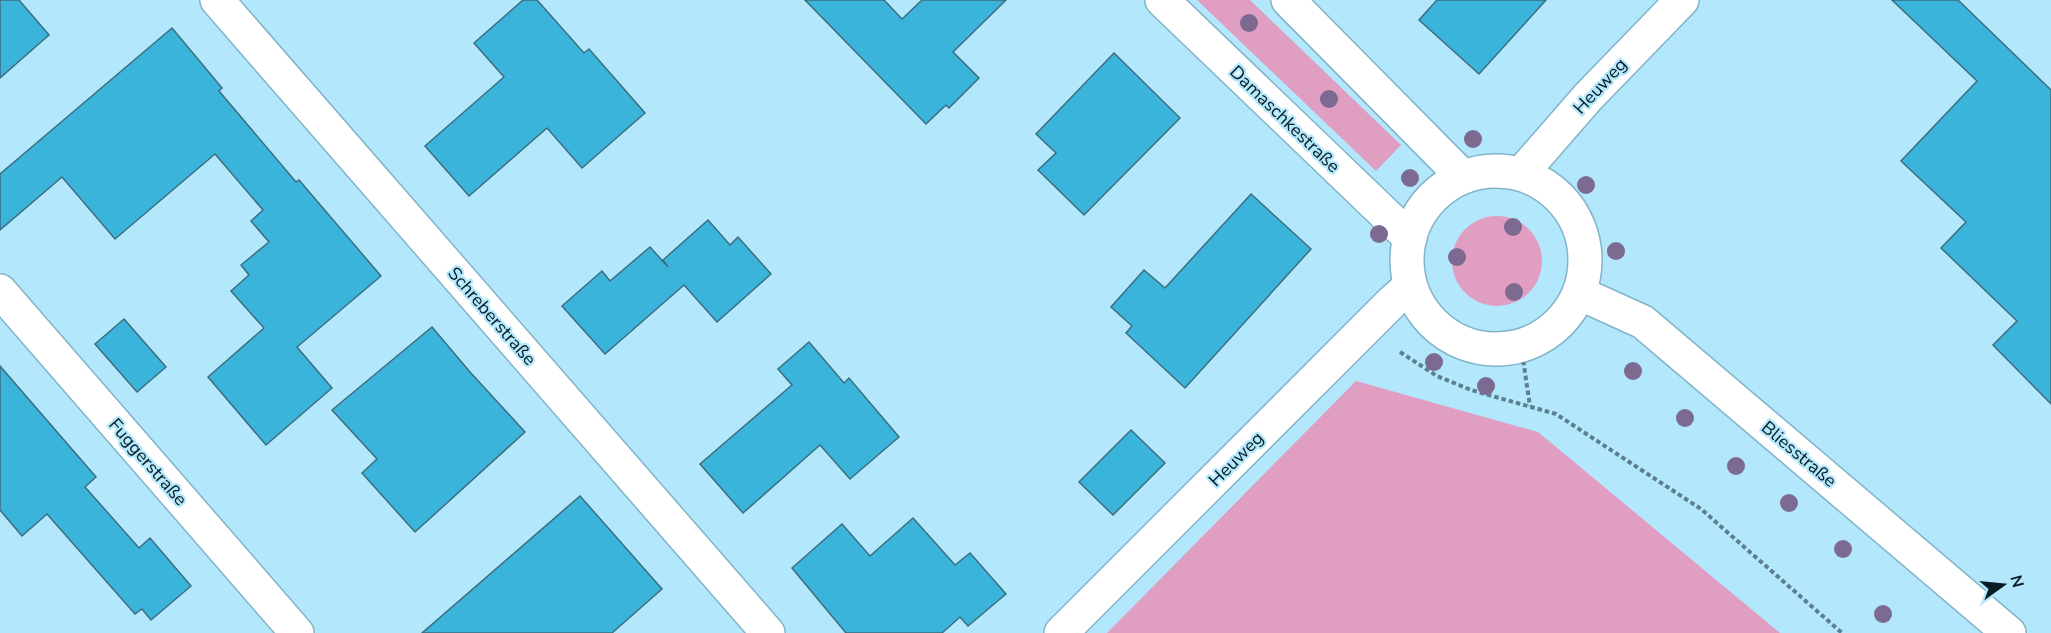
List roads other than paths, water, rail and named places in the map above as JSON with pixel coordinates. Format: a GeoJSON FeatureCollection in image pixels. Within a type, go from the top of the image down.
{"type":"FeatureCollection","features":[{"type":"Feature","properties":{"kind":"street","name":"Schreberstraße"},"geometry":{"type":"LineString","coordinates":[[216,0],[768,633]]}},
{"type":"Feature","properties":{"kind":"street","name":"Damaschkestraße"},"geometry":{"type":"LineString","coordinates":[[1162,0],[1410,238]]}},
{"type":"Feature","properties":{"kind":"street"},"geometry":{"type":"LineString","coordinates":[[1288,0],[1463,177]]}},
{"type":"Feature","properties":{"kind":"street","name":"Heuweg"},"geometry":{"type":"LineString","coordinates":[[1521,174],[1588,97],[1682,0]]}},
{"type":"Feature","properties":{"kind":"street"},"geometry":{"type":"LineString","coordinates":[[1487,171],[1521,174],[1539,180],[1556,194],[1573,215],[1583,240],[1585,267],[1579,293],[1569,313],[1553,329],[1534,341],[1521,346],[1487,350],[1462,343],[1433,323],[1422,310],[1410,286],[1407,262],[1410,238],[1420,212],[1439,192],[1463,177],[1487,171]]}},
{"type":"Feature","properties":{"kind":"street","name":"Heuweg"},"geometry":{"type":"LineString","coordinates":[[1061,633],[1410,286]]}},
{"type":"Feature","properties":{"kind":"street","name":"Fuggerstraße"},"geometry":{"type":"LineString","coordinates":[[0,291],[297,633]]}},
{"type":"Feature","properties":{"kind":"street","name":"Bliesstraße"},"geometry":{"type":"LineString","coordinates":[[1579,293],[1643,322],[2009,633]]}}]}
